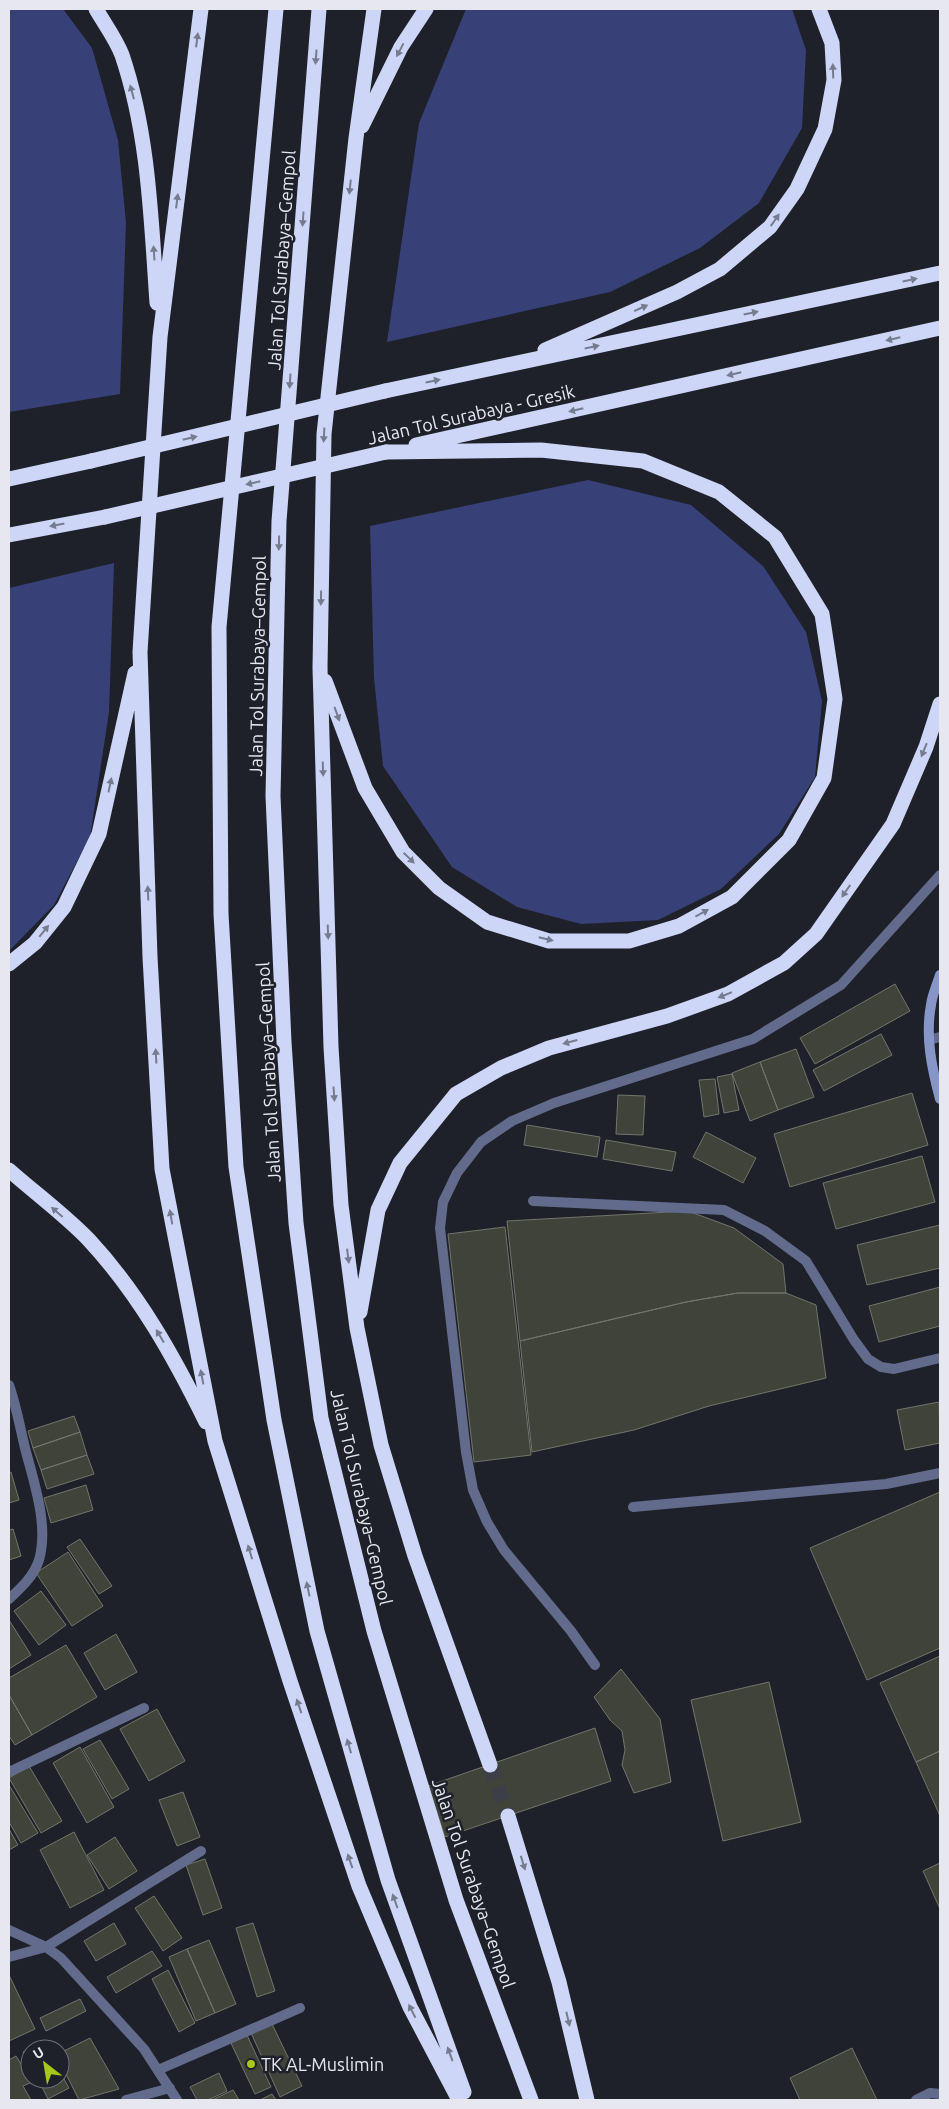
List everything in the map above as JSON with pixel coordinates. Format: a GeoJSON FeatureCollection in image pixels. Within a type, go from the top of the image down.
{"type":"FeatureCollection","features":[{"type":"Feature","properties":{"kind":"highway"},"geometry":{"type":"LineString","coordinates":[[96,9],[121,53],[137,109],[148,169],[160,337]]}},
{"type":"Feature","properties":{"kind":"highway"},"geometry":{"type":"LineString","coordinates":[[201,9],[160,337],[140,652],[150,957],[162,1169],[215,1442],[290,1681],[359,1886],[410,2007],[459,2100]]}},
{"type":"Feature","properties":{"kind":"highway","name":"Jalan Tol Surabaya–Gempol"},"geometry":{"type":"LineString","coordinates":[[276,9],[220,627],[221,914],[236,1167],[274,1420],[317,1630],[388,1880],[467,2100]]}},
{"type":"Feature","properties":{"kind":"highway","name":"Jalan Tol Surabaya–Gempol"},"geometry":{"type":"LineString","coordinates":[[319,9],[279,521],[273,796],[284,1042],[296,1223],[321,1418],[374,1631],[456,1900],[531,2100]]}},
{"type":"Feature","properties":{"kind":"highway"},"geometry":{"type":"LineString","coordinates":[[374,9],[356,138],[324,434],[320,668],[331,1047],[342,1204],[357,1328],[381,1445],[412,1546],[490,1764]]}},
{"type":"Feature","properties":{"kind":"highway"},"geometry":{"type":"LineString","coordinates":[[356,138],[401,47],[426,9]]}},
{"type":"Feature","properties":{"kind":"highway"},"geometry":{"type":"LineString","coordinates":[[516,363],[686,288],[720,269],[770,228],[797,189],[825,129],[834,80],[832,43],[819,9]]}},
{"type":"Feature","properties":{"kind":"highway"},"geometry":{"type":"LineString","coordinates":[[9,479],[385,391],[940,273]]}},
{"type":"Feature","properties":{"kind":"highway","name":"Jalan Tol Surabaya - Gresik"},"geometry":{"type":"LineString","coordinates":[[9,534],[105,516],[940,328]]}},
{"type":"Feature","properties":{"kind":"highway"},"geometry":{"type":"LineString","coordinates":[[320,668],[364,788],[403,852],[440,888],[487,922],[550,941],[629,941],[679,926],[732,897],[789,840],[824,778],[836,699],[822,614],[775,537],[719,492],[644,461],[540,450],[386,452]]}},
{"type":"Feature","properties":{"kind":"highway"},"geometry":{"type":"LineString","coordinates":[[9,468],[62,468]]}},
{"type":"Feature","properties":{"kind":"highway"},"geometry":{"type":"LineString","coordinates":[[9,964],[35,943],[64,906],[99,834],[140,652]]}},
{"type":"Feature","properties":{"kind":"highway"},"geometry":{"type":"LineString","coordinates":[[357,1328],[378,1210],[400,1162],[456,1094],[501,1068],[549,1048],[667,1016],[720,997],[784,963],[816,934],[893,824],[926,747],[940,704]]}},
{"type":"Feature","properties":{"kind":"highway"},"geometry":{"type":"LineString","coordinates":[[9,1170],[89,1240],[138,1299],[179,1368],[215,1442]]}},
{"type":"Feature","properties":{"kind":"highway"},"geometry":{"type":"LineString","coordinates":[[508,1816],[559,1982],[587,2100]]}},
{"type":"Feature","properties":{"kind":"main road"},"geometry":{"type":"LineString","coordinates":[[940,975],[931,1005],[929,1040],[933,1072],[940,1099]]}},
{"type":"Feature","properties":{"kind":"street"},"geometry":{"type":"LineString","coordinates":[[595,1664],[571,1631],[504,1550],[487,1522],[473,1490],[466,1452],[440,1228],[443,1202],[457,1173],[481,1142],[512,1121],[554,1103],[753,1039],[841,985],[940,875]]}},
{"type":"Feature","properties":{"kind":"street"},"geometry":{"type":"LineString","coordinates":[[929,1040],[940,1037]]}},
{"type":"Feature","properties":{"kind":"street"},"geometry":{"type":"LineString","coordinates":[[533,1201],[724,1210],[765,1231],[806,1261],[854,1340],[868,1359],[881,1367],[894,1369],[940,1358]]}},
{"type":"Feature","properties":{"kind":"street"},"geometry":{"type":"LineString","coordinates":[[9,1599],[25,1585],[38,1562],[42,1544],[41,1520],[36,1492],[10,1391]]}},
{"type":"Feature","properties":{"kind":"street"},"geometry":{"type":"LineString","coordinates":[[633,1507],[886,1484],[940,1473]]}},
{"type":"Feature","properties":{"kind":"street"},"geometry":{"type":"LineString","coordinates":[[9,1772],[144,1708]]}},
{"type":"Feature","properties":{"kind":"street"},"geometry":{"type":"LineString","coordinates":[[9,1957],[46,1947],[201,1851]]}},
{"type":"Feature","properties":{"kind":"street"},"geometry":{"type":"LineString","coordinates":[[9,1930],[46,1947],[61,1958],[144,2049],[177,2100]]}},
{"type":"Feature","properties":{"kind":"street"},"geometry":{"type":"LineString","coordinates":[[158,2070],[300,2008]]}},
{"type":"Feature","properties":{"kind":"street"},"geometry":{"type":"LineString","coordinates":[[126,2100],[170,2088]]}},
{"type":"Feature","properties":{"kind":"street"},"geometry":{"type":"LineString","coordinates":[[916,2100],[930,2093],[940,2094]]}},
{"type":"Feature","properties":{"kind":"shaded area"},"geometry":{"type":"Polygon","coordinates":[[[9,9],[63,9],[92,48],[118,140],[126,223],[120,394],[9,412],[9,9]]]}},
{"type":"Feature","properties":{"kind":"shaded area"},"geometry":{"type":"Polygon","coordinates":[[[466,9],[792,9],[806,50],[802,128],[759,203],[700,248],[610,292],[387,342],[419,123],[466,9]]]}},
{"type":"Feature","properties":{"kind":"shaded area"},"geometry":{"type":"Polygon","coordinates":[[[588,480],[691,505],[763,566],[806,632],[822,701],[815,777],[779,834],[721,889],[658,920],[581,924],[517,907],[452,867],[383,766],[374,678],[370,526],[588,480]]]}},
{"type":"Feature","properties":{"kind":"shaded area"},"geometry":{"type":"Polygon","coordinates":[[[114,563],[109,712],[90,837],[54,905],[9,951],[9,588],[114,563]]]}},
{"type":"Feature","properties":{"kind":"building"},"geometry":{"type":"Polygon","coordinates":[[[895,984],[910,1011],[815,1064],[800,1038],[895,984]]]}},
{"type":"Feature","properties":{"kind":"building"},"geometry":{"type":"Polygon","coordinates":[[[881,1034],[892,1055],[824,1091],[813,1070],[881,1034]]]}},
{"type":"Feature","properties":{"kind":"building"},"geometry":{"type":"Polygon","coordinates":[[[796,1049],[814,1097],[778,1110],[760,1062],[796,1049]]]}},
{"type":"Feature","properties":{"kind":"building"},"geometry":{"type":"Polygon","coordinates":[[[760,1062],[778,1110],[750,1121],[732,1073],[760,1062]]]}},
{"type":"Feature","properties":{"kind":"building"},"geometry":{"type":"Polygon","coordinates":[[[732,1074],[739,1110],[724,1113],[717,1077],[732,1074]]]}},
{"type":"Feature","properties":{"kind":"building"},"geometry":{"type":"Polygon","coordinates":[[[715,1079],[719,1114],[704,1117],[699,1080],[715,1079]]]}},
{"type":"Feature","properties":{"kind":"building"},"geometry":{"type":"Polygon","coordinates":[[[912,1093],[928,1145],[790,1187],[774,1134],[912,1093]]]}},
{"type":"Feature","properties":{"kind":"building"},"geometry":{"type":"Polygon","coordinates":[[[618,1095],[645,1096],[643,1135],[616,1134],[618,1095]]]}},
{"type":"Feature","properties":{"kind":"building"},"geometry":{"type":"Polygon","coordinates":[[[527,1125],[600,1137],[597,1157],[524,1145],[527,1125]]]}},
{"type":"Feature","properties":{"kind":"building"},"geometry":{"type":"Polygon","coordinates":[[[706,1132],[756,1158],[743,1183],[693,1157],[706,1132]]]}},
{"type":"Feature","properties":{"kind":"building"},"geometry":{"type":"Polygon","coordinates":[[[606,1140],[676,1152],[672,1171],[603,1159],[606,1140]]]}},
{"type":"Feature","properties":{"kind":"building"},"geometry":{"type":"Polygon","coordinates":[[[922,1156],[935,1202],[836,1229],[823,1183],[922,1156]]]}},
{"type":"Feature","properties":{"kind":"building"},"geometry":{"type":"Polygon","coordinates":[[[688,1211],[734,1228],[783,1264],[786,1293],[738,1293],[686,1302],[520,1341],[507,1221],[688,1211]]]}},
{"type":"Feature","properties":{"kind":"building"},"geometry":{"type":"Polygon","coordinates":[[[940,1225],[940,1268],[867,1285],[857,1245],[940,1225]]]}},
{"type":"Feature","properties":{"kind":"building"},"geometry":{"type":"Polygon","coordinates":[[[505,1227],[531,1455],[474,1462],[448,1234],[505,1227]]]}},
{"type":"Feature","properties":{"kind":"building"},"geometry":{"type":"Polygon","coordinates":[[[940,1287],[940,1326],[879,1342],[869,1306],[940,1287]]]}},
{"type":"Feature","properties":{"kind":"building"},"geometry":{"type":"Polygon","coordinates":[[[738,1293],[786,1293],[816,1305],[826,1378],[709,1406],[634,1430],[532,1452],[520,1341],[686,1302],[738,1293]]]}},
{"type":"Feature","properties":{"kind":"building"},"geometry":{"type":"Polygon","coordinates":[[[939,1402],[940,1443],[905,1450],[897,1410],[939,1402]]]}},
{"type":"Feature","properties":{"kind":"building"},"geometry":{"type":"Polygon","coordinates":[[[74,1416],[80,1432],[33,1448],[28,1431],[74,1416]]]}},
{"type":"Feature","properties":{"kind":"building"},"geometry":{"type":"Polygon","coordinates":[[[80,1432],[87,1455],[41,1470],[33,1448],[80,1432]]]}},
{"type":"Feature","properties":{"kind":"building"},"geometry":{"type":"Polygon","coordinates":[[[87,1455],[94,1474],[47,1489],[41,1470],[87,1455]]]}},
{"type":"Feature","properties":{"kind":"building"},"geometry":{"type":"Polygon","coordinates":[[[11,1472],[19,1500],[9,1503],[9,1473],[11,1472]]]}},
{"type":"Feature","properties":{"kind":"building"},"geometry":{"type":"Polygon","coordinates":[[[86,1485],[93,1510],[51,1523],[44,1498],[86,1485]]]}},
{"type":"Feature","properties":{"kind":"building"},"geometry":{"type":"Polygon","coordinates":[[[940,1492],[940,1648],[867,1680],[810,1548],[940,1492]]]}},
{"type":"Feature","properties":{"kind":"building"},"geometry":{"type":"Polygon","coordinates":[[[13,1529],[21,1556],[9,1560],[9,1530],[13,1529]]]}},
{"type":"Feature","properties":{"kind":"building"},"geometry":{"type":"Polygon","coordinates":[[[80,1539],[112,1586],[99,1594],[67,1547],[80,1539]]]}},
{"type":"Feature","properties":{"kind":"building"},"geometry":{"type":"Polygon","coordinates":[[[68,1552],[103,1606],[72,1626],[36,1573],[68,1552]]]}},
{"type":"Feature","properties":{"kind":"building"},"geometry":{"type":"Polygon","coordinates":[[[41,1591],[66,1625],[39,1645],[14,1611],[41,1591]]]}},
{"type":"Feature","properties":{"kind":"building"},"geometry":{"type":"Polygon","coordinates":[[[9,1620],[31,1655],[9,1669],[9,1620]]]}},
{"type":"Feature","properties":{"kind":"building"},"geometry":{"type":"Polygon","coordinates":[[[116,1634],[137,1672],[105,1690],[84,1653],[116,1634]]]}},
{"type":"Feature","properties":{"kind":"building"},"geometry":{"type":"Polygon","coordinates":[[[66,1645],[97,1697],[32,1735],[9,1695],[9,1678],[66,1645]]]}},
{"type":"Feature","properties":{"kind":"building"},"geometry":{"type":"Polygon","coordinates":[[[940,1656],[940,1751],[916,1762],[880,1683],[940,1656]]]}},
{"type":"Feature","properties":{"kind":"building"},"geometry":{"type":"Polygon","coordinates":[[[621,1669],[660,1719],[671,1782],[634,1793],[622,1765],[625,1750],[622,1731],[610,1720],[594,1697],[621,1669]]]}},
{"type":"Feature","properties":{"kind":"building"},"geometry":{"type":"Polygon","coordinates":[[[769,1682],[801,1822],[723,1841],[691,1700],[769,1682]]]}},
{"type":"Feature","properties":{"kind":"building"},"geometry":{"type":"Polygon","coordinates":[[[9,1695],[32,1735],[15,1745],[9,1736],[9,1695]]]}},
{"type":"Feature","properties":{"kind":"building"},"geometry":{"type":"Polygon","coordinates":[[[157,1709],[185,1761],[149,1781],[120,1729],[157,1709]]]}},
{"type":"Feature","properties":{"kind":"building"},"geometry":{"type":"Polygon","coordinates":[[[595,1728],[611,1781],[445,1837],[428,1786],[595,1728]]]}},
{"type":"Feature","properties":{"kind":"building"},"geometry":{"type":"Polygon","coordinates":[[[100,1740],[129,1789],[112,1799],[83,1749],[100,1740]]]}},
{"type":"Feature","properties":{"kind":"building"},"geometry":{"type":"Polygon","coordinates":[[[80,1747],[114,1807],[87,1823],[53,1763],[80,1747]]]}},
{"type":"Feature","properties":{"kind":"building"},"geometry":{"type":"Polygon","coordinates":[[[940,1751],[940,1816],[916,1762],[940,1751]]]}},
{"type":"Feature","properties":{"kind":"building"},"geometry":{"type":"Polygon","coordinates":[[[29,1766],[62,1821],[41,1833],[9,1778],[29,1766]]]}},
{"type":"Feature","properties":{"kind":"building"},"geometry":{"type":"Polygon","coordinates":[[[9,1785],[38,1833],[21,1843],[9,1822],[9,1785]]]}},
{"type":"Feature","properties":{"kind":"building"},"geometry":{"type":"Polygon","coordinates":[[[183,1792],[200,1837],[177,1846],[159,1800],[183,1792]]]}},
{"type":"Feature","properties":{"kind":"building"},"geometry":{"type":"Polygon","coordinates":[[[9,1829],[18,1845],[9,1850],[9,1829]]]}},
{"type":"Feature","properties":{"kind":"building"},"geometry":{"type":"Polygon","coordinates":[[[74,1832],[104,1890],[70,1908],[40,1850],[74,1832]]]}},
{"type":"Feature","properties":{"kind":"building"},"geometry":{"type":"Polygon","coordinates":[[[115,1837],[137,1871],[109,1889],[87,1855],[115,1837]]]}},
{"type":"Feature","properties":{"kind":"building"},"geometry":{"type":"Polygon","coordinates":[[[205,1859],[222,1908],[203,1915],[186,1865],[205,1859]]]}},
{"type":"Feature","properties":{"kind":"building"},"geometry":{"type":"Polygon","coordinates":[[[940,1863],[940,1909],[923,1871],[940,1863]]]}},
{"type":"Feature","properties":{"kind":"building"},"geometry":{"type":"Polygon","coordinates":[[[154,1896],[182,1938],[163,1951],[135,1908],[154,1896]]]}},
{"type":"Feature","properties":{"kind":"building"},"geometry":{"type":"Polygon","coordinates":[[[114,1923],[126,1944],[96,1961],[84,1941],[114,1923]]]}},
{"type":"Feature","properties":{"kind":"building"},"geometry":{"type":"Polygon","coordinates":[[[253,1923],[275,1991],[257,1997],[236,1928],[253,1923]]]}},
{"type":"Feature","properties":{"kind":"building"},"geometry":{"type":"Polygon","coordinates":[[[209,1940],[236,2004],[215,2013],[187,1949],[209,1940]]]}},
{"type":"Feature","properties":{"kind":"building"},"geometry":{"type":"Polygon","coordinates":[[[187,1949],[215,2013],[196,2021],[169,1957],[187,1949]]]}},
{"type":"Feature","properties":{"kind":"building"},"geometry":{"type":"Polygon","coordinates":[[[152,1951],[162,1966],[116,1993],[107,1977],[152,1951]]]}},
{"type":"Feature","properties":{"kind":"building"},"geometry":{"type":"Polygon","coordinates":[[[168,1970],[195,2023],[179,2032],[152,1979],[168,1970]]]}},
{"type":"Feature","properties":{"kind":"building"},"geometry":{"type":"Polygon","coordinates":[[[9,1975],[35,2029],[9,2041],[9,1975]]]}},
{"type":"Feature","properties":{"kind":"building"},"geometry":{"type":"Polygon","coordinates":[[[80,1999],[86,2011],[46,2031],[40,2018],[80,1999]]]}},
{"type":"Feature","properties":{"kind":"building"},"geometry":{"type":"Polygon","coordinates":[[[272,2024],[302,2086],[280,2097],[251,2033],[272,2024]]]}},
{"type":"Feature","properties":{"kind":"building","name":"TK AL-Muslimin"},"geometry":{"type":"Polygon","coordinates":[[[246,2033],[271,2087],[255,2094],[230,2041],[246,2033]]]}},
{"type":"Feature","properties":{"kind":"building"},"geometry":{"type":"Polygon","coordinates":[[[90,2038],[119,2089],[79,2100],[70,2082],[70,2048],[90,2038]]]}},
{"type":"Feature","properties":{"kind":"building"},"geometry":{"type":"Polygon","coordinates":[[[852,2048],[877,2100],[800,2100],[790,2078],[852,2048]]]}},
{"type":"Feature","properties":{"kind":"building"},"geometry":{"type":"Polygon","coordinates":[[[16,2056],[20,2062],[20,2089],[25,2089],[31,2100],[9,2100],[9,2060],[16,2056]]]}},
{"type":"Feature","properties":{"kind":"building"},"geometry":{"type":"Polygon","coordinates":[[[219,2073],[227,2091],[208,2100],[197,2100],[190,2087],[219,2073]]]}},
{"type":"Feature","properties":{"kind":"building"},"geometry":{"type":"Polygon","coordinates":[[[43,2089],[67,2089],[48,2099],[43,2089]]]}},
{"type":"Feature","properties":{"kind":"building"},"geometry":{"type":"Polygon","coordinates":[[[233,2090],[239,2100],[212,2100],[233,2090]]]}},
{"type":"Feature","properties":{"kind":"building","name":"TK AL-Muslimin"},"geometry":{"type":"Polygon","coordinates":[[[272,2094],[276,2100],[260,2100],[272,2094]]]}},
{"type":"Feature","properties":{"kind":"tunnel"},"geometry":{"type":"LineString","coordinates":[[490,1765],[508,1816]]}},
{"type":"Feature","properties":{"kind":"place","name":"TK AL-Muslimin"},"geometry":{"type":"Point","coordinates":[251,2064]}}]}
